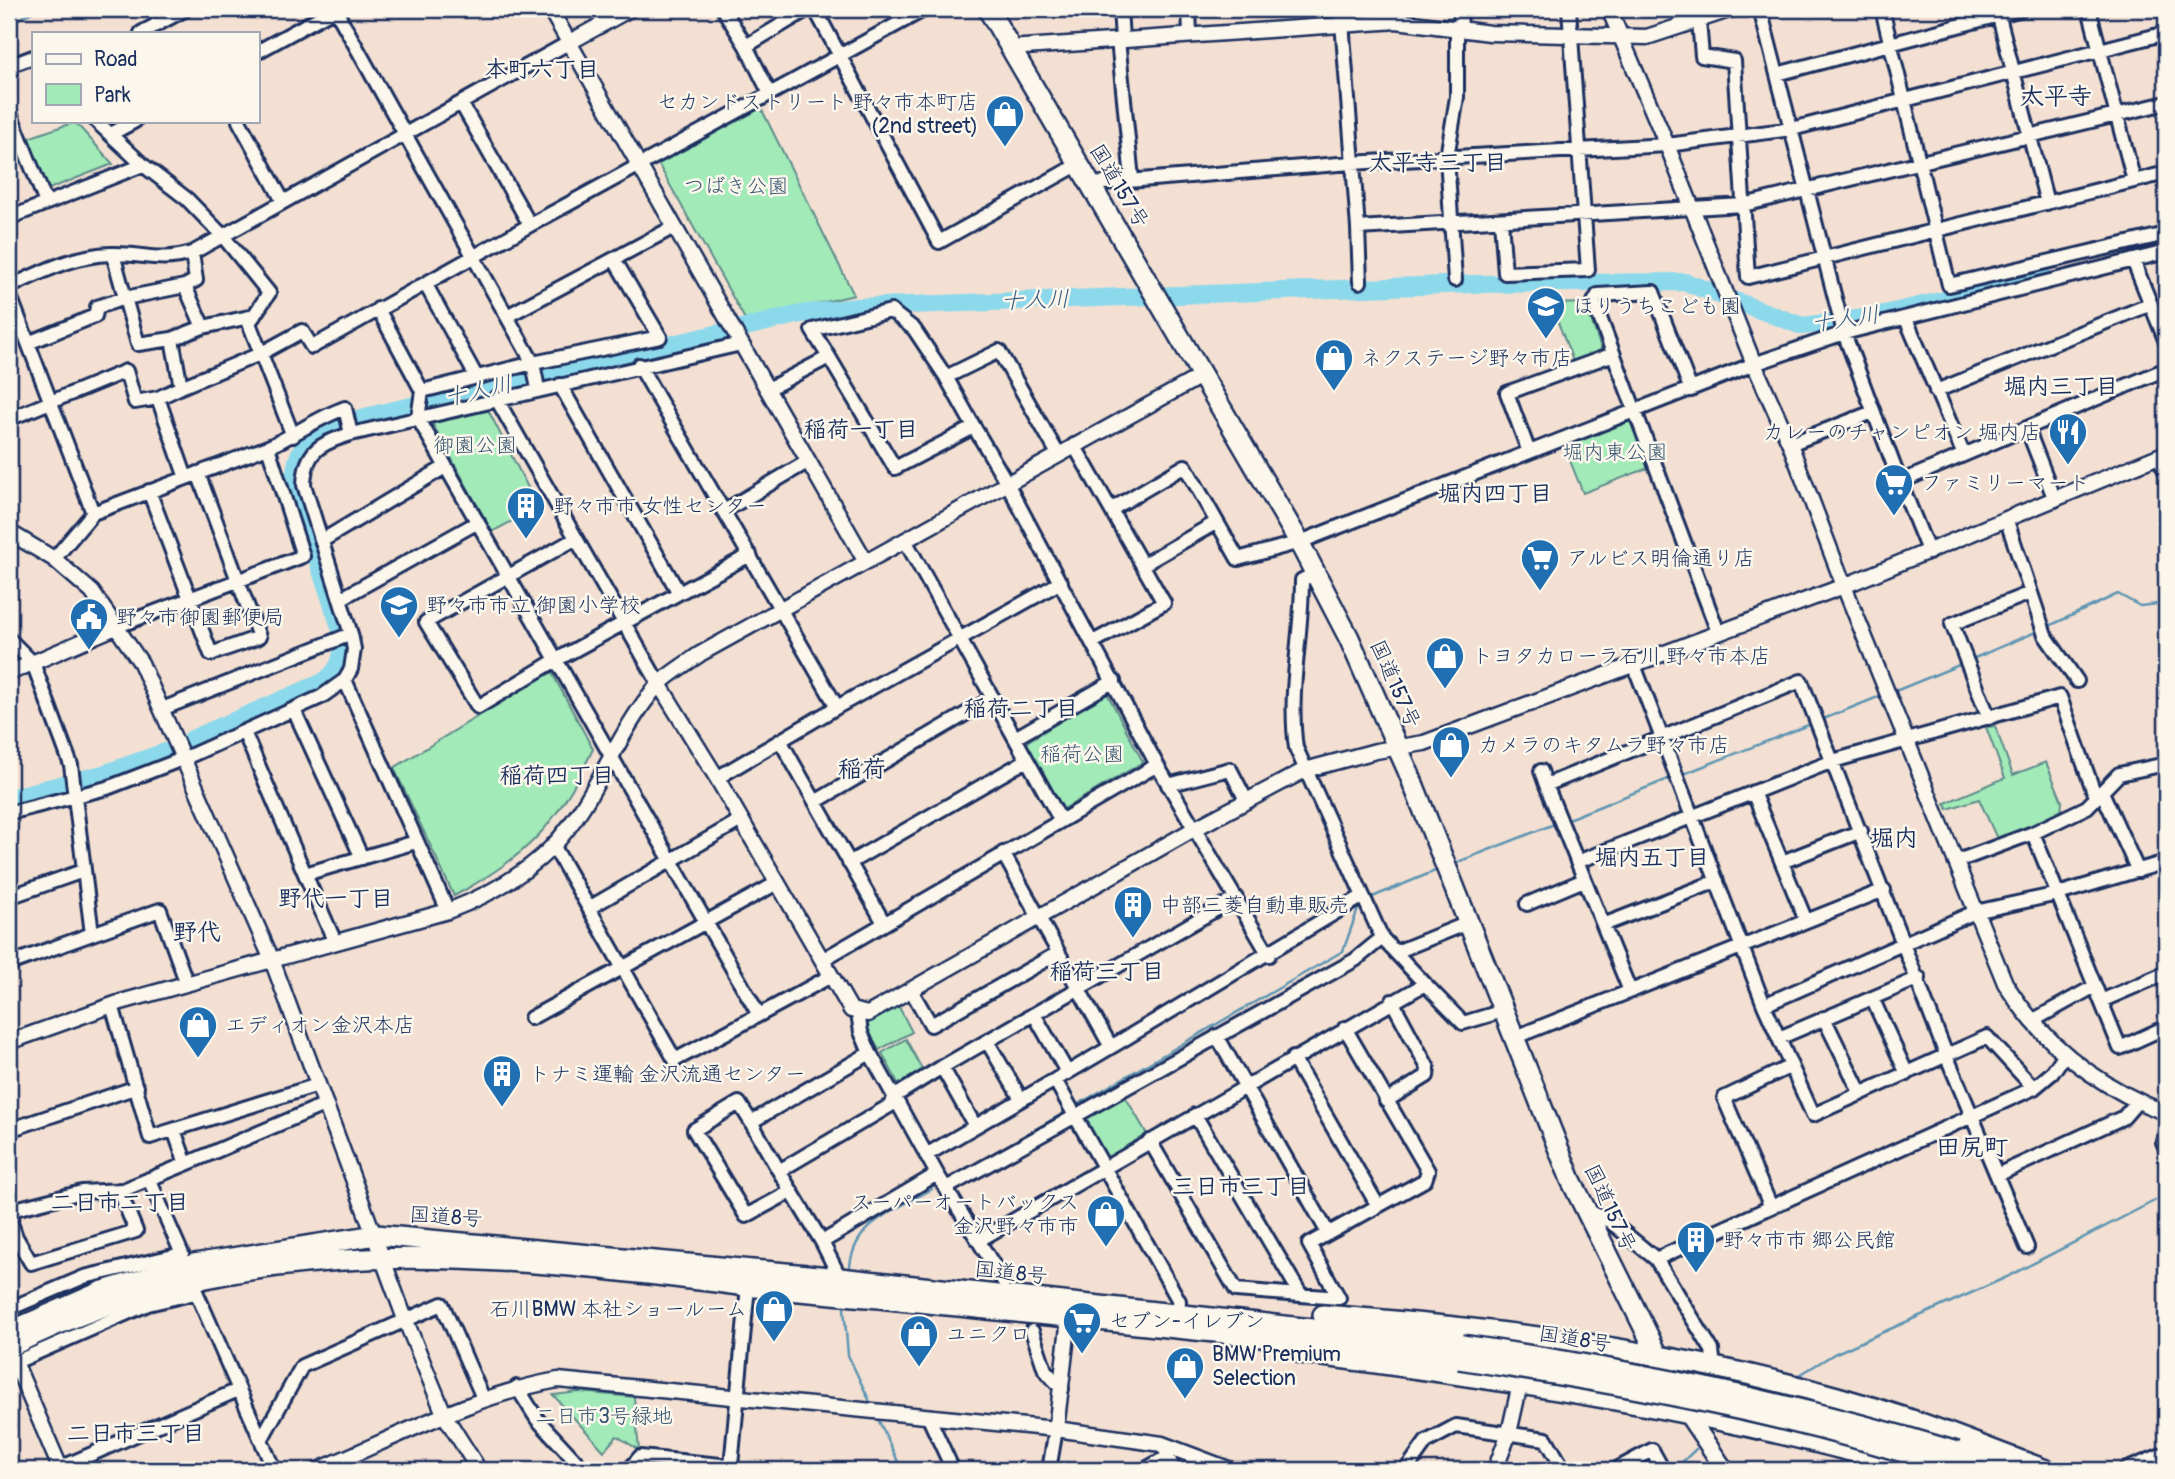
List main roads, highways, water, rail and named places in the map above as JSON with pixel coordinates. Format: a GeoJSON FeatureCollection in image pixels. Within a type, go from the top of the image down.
{"type":"FeatureCollection","features":[{"type":"Feature","properties":{"kind":"highway","name":"国道157号"},"geometry":{"type":"LineString","coordinates":[[988,9],[1300,542],[1349,638],[1399,749],[1584,1209],[1688,1414]]}},
{"type":"Feature","properties":{"kind":"highway","name":"国道8号"},"geometry":{"type":"LineString","coordinates":[[11,1358],[86,1313],[226,1256],[376,1235],[1183,1313],[1725,1389],[1849,1420],[1956,1463],[2009,1470]]}},
{"type":"Feature","properties":{"kind":"highway","name":"国道8号"},"geometry":{"type":"LineString","coordinates":[[9,1332],[103,1291],[189,1273],[382,1256],[514,1261],[1122,1324],[1460,1352]]}},
{"type":"Feature","properties":{"kind":"highway"},"geometry":{"type":"LineString","coordinates":[[1183,1313],[1321,1315],[1525,1336],[1658,1357],[1714,1368],[1905,1418],[2046,1470]]}},
{"type":"Feature","properties":{"kind":"highway"},"geometry":{"type":"LineString","coordinates":[[1122,1324],[1280,1351],[1520,1384],[1688,1414],[1919,1470]]}},
{"type":"Feature","properties":{"kind":"main road"},"geometry":{"type":"LineString","coordinates":[[1688,1414],[1725,1470]]}},
{"type":"Feature","properties":{"kind":"waterway"},"geometry":{"type":"LineString","coordinates":[[9,24],[38,9]]}},
{"type":"Feature","properties":{"kind":"waterway","name":"十人川"},"geometry":{"type":"LineString","coordinates":[[192,739],[323,682],[337,668],[344,639],[295,493],[295,474],[298,458],[312,438],[323,431],[369,416],[801,314],[856,307],[1473,284],[1685,282],[1802,326],[1871,317],[2044,277]]}},
{"type":"Feature","properties":{"kind":"waterway"},"geometry":{"type":"LineString","coordinates":[[2047,627],[2118,594],[2140,606],[2166,603]]}},
{"type":"Feature","properties":{"kind":"waterway"},"geometry":{"type":"LineString","coordinates":[[1970,660],[2038,631]]}},
{"type":"Feature","properties":{"kind":"waterway"},"geometry":{"type":"LineString","coordinates":[[1893,692],[1964,663]]}},
{"type":"Feature","properties":{"kind":"waterway"},"geometry":{"type":"LineString","coordinates":[[1821,720],[1883,695]]}},
{"type":"Feature","properties":{"kind":"waterway"},"geometry":{"type":"LineString","coordinates":[[1681,775],[1811,724]]}},
{"type":"Feature","properties":{"kind":"waterway","name":"十人川"},"geometry":{"type":"LineString","coordinates":[[9,798],[103,774],[165,752]]}},
{"type":"Feature","properties":{"kind":"waterway"},"geometry":{"type":"LineString","coordinates":[[1563,821],[1671,778]]}},
{"type":"Feature","properties":{"kind":"waterway"},"geometry":{"type":"LineString","coordinates":[[1453,864],[1557,823]]}},
{"type":"Feature","properties":{"kind":"waterway"},"geometry":{"type":"LineString","coordinates":[[1370,898],[1440,869]]}},
{"type":"Feature","properties":{"kind":"waterway"},"geometry":{"type":"LineString","coordinates":[[1075,1106],[1343,951],[1358,909]]}},
{"type":"Feature","properties":{"kind":"waterway"},"geometry":{"type":"LineString","coordinates":[[955,1176],[1067,1111]]}},
{"type":"Feature","properties":{"kind":"waterway"},"geometry":{"type":"LineString","coordinates":[[850,1266],[853,1251],[869,1227],[879,1218],[932,1189]]}},
{"type":"Feature","properties":{"kind":"waterway"},"geometry":{"type":"LineString","coordinates":[[1798,1376],[1834,1354],[2007,1277],[2166,1195]]}},
{"type":"Feature","properties":{"kind":"waterway"},"geometry":{"type":"LineString","coordinates":[[844,1308],[848,1355],[871,1404]]}},
{"type":"Feature","properties":{"kind":"waterway"},"geometry":{"type":"LineString","coordinates":[[877,1417],[902,1470]]}},
{"type":"Feature","properties":{"kind":"waterway"},"geometry":{"type":"LineString","coordinates":[[1674,1470],[1696,1449]]}},
{"type":"Feature","properties":{"kind":"place","name":"セカンドストリート 野々市本町店 (2nd street)"},"geometry":{"type":"Point","coordinates":[1005,148]}},
{"type":"Feature","properties":{"kind":"place","name":"ほりうちこども園"},"geometry":{"type":"Point","coordinates":[1546,340]}},
{"type":"Feature","properties":{"kind":"place","name":"ネクステージ野々市店"},"geometry":{"type":"Point","coordinates":[1334,392]}},
{"type":"Feature","properties":{"kind":"place","name":"カレーのチャンピオン 堀内店"},"geometry":{"type":"Point","coordinates":[2068,466]}},
{"type":"Feature","properties":{"kind":"place","name":"ファミリーマート"},"geometry":{"type":"Point","coordinates":[1894,517]}},
{"type":"Feature","properties":{"kind":"place","name":"野々市市 女性センター"},"geometry":{"type":"Point","coordinates":[526,540]}},
{"type":"Feature","properties":{"kind":"place","name":"アルビス明倫通り店"},"geometry":{"type":"Point","coordinates":[1540,592]}},
{"type":"Feature","properties":{"kind":"place","name":"野々市市立 御園小学校"},"geometry":{"type":"Point","coordinates":[399,639]}},
{"type":"Feature","properties":{"kind":"place","name":"野々市御園郵便局"},"geometry":{"type":"Point","coordinates":[89,651]}},
{"type":"Feature","properties":{"kind":"place","name":"トヨタカローラ石川 野々市本店"},"geometry":{"type":"Point","coordinates":[1445,690]}},
{"type":"Feature","properties":{"kind":"place","name":"カメラのキタムラ野々市店"},"geometry":{"type":"Point","coordinates":[1451,779]}},
{"type":"Feature","properties":{"kind":"place","name":"中部三菱自動車販売"},"geometry":{"type":"Point","coordinates":[1133,939]}},
{"type":"Feature","properties":{"kind":"place","name":"エディオン金沢本店"},"geometry":{"type":"Point","coordinates":[198,1059]}},
{"type":"Feature","properties":{"kind":"place","name":"トナミ運輸 金沢流通センター"},"geometry":{"type":"Point","coordinates":[502,1108]}},
{"type":"Feature","properties":{"kind":"place","name":"スーパーオートバックス 金沢野々市市"},"geometry":{"type":"Point","coordinates":[1106,1248]}},
{"type":"Feature","properties":{"kind":"place","name":"野々市市 郷公民館"},"geometry":{"type":"Point","coordinates":[1696,1274]}},
{"type":"Feature","properties":{"kind":"place","name":"石川BMW 本社ショールーム"},"geometry":{"type":"Point","coordinates":[774,1343]}},
{"type":"Feature","properties":{"kind":"place","name":"セブン-イレブン"},"geometry":{"type":"Point","coordinates":[1082,1355]}},
{"type":"Feature","properties":{"kind":"place","name":"ユニクロ"},"geometry":{"type":"Point","coordinates":[919,1368]}},
{"type":"Feature","properties":{"kind":"place","name":"BMW Premium Selection"},"geometry":{"type":"Point","coordinates":[1185,1400]}},
{"type":"Feature","properties":{"kind":"district","name":"本町六丁目"},"geometry":{"type":"Point","coordinates":[542,69]}},
{"type":"Feature","properties":{"kind":"district","name":"太平寺"},"geometry":{"type":"Point","coordinates":[2056,96]}},
{"type":"Feature","properties":{"kind":"district","name":"太平寺三丁目"},"geometry":{"type":"Point","coordinates":[1438,162]}},
{"type":"Feature","properties":{"kind":"district","name":"堀内三丁目"},"geometry":{"type":"Point","coordinates":[2061,386]}},
{"type":"Feature","properties":{"kind":"district","name":"稲荷一丁目"},"geometry":{"type":"Point","coordinates":[861,429]}},
{"type":"Feature","properties":{"kind":"district","name":"堀内四丁目"},"geometry":{"type":"Point","coordinates":[1495,493]}},
{"type":"Feature","properties":{"kind":"district","name":"稲荷二丁目"},"geometry":{"type":"Point","coordinates":[1021,708]}},
{"type":"Feature","properties":{"kind":"district","name":"稲荷"},"geometry":{"type":"Point","coordinates":[862,769]}},
{"type":"Feature","properties":{"kind":"district","name":"稲荷四丁目"},"geometry":{"type":"Point","coordinates":[557,775]}},
{"type":"Feature","properties":{"kind":"district","name":"堀内"},"geometry":{"type":"Point","coordinates":[1894,838]}},
{"type":"Feature","properties":{"kind":"district","name":"堀内五丁目"},"geometry":{"type":"Point","coordinates":[1652,857]}},
{"type":"Feature","properties":{"kind":"district","name":"野代一丁目"},"geometry":{"type":"Point","coordinates":[336,898]}},
{"type":"Feature","properties":{"kind":"district","name":"野代"},"geometry":{"type":"Point","coordinates":[197,932]}},
{"type":"Feature","properties":{"kind":"district","name":"稲荷三丁目"},"geometry":{"type":"Point","coordinates":[1107,971]}},
{"type":"Feature","properties":{"kind":"district","name":"田尻町"},"geometry":{"type":"Point","coordinates":[1972,1147]}},
{"type":"Feature","properties":{"kind":"district","name":"三日市三丁目"},"geometry":{"type":"Point","coordinates":[1241,1186]}},
{"type":"Feature","properties":{"kind":"district","name":"二日市二丁目"},"geometry":{"type":"Point","coordinates":[120,1202]}},
{"type":"Feature","properties":{"kind":"district","name":"二日市三丁目"},"geometry":{"type":"Point","coordinates":[136,1433]}},
{"type":"Feature","properties":{"kind":"park label","name":"つばき公園"},"geometry":{"type":"Point","coordinates":[736,186]}},
{"type":"Feature","properties":{"kind":"park label","name":"御園公園"},"geometry":{"type":"Point","coordinates":[475,445]}},
{"type":"Feature","properties":{"kind":"park label","name":"堀内東公園"},"geometry":{"type":"Point","coordinates":[1615,452]}},
{"type":"Feature","properties":{"kind":"park label","name":"稲荷公園"},"geometry":{"type":"Point","coordinates":[1082,754]}},
{"type":"Feature","properties":{"kind":"park label","name":"二日市3号緑地"},"geometry":{"type":"Point","coordinates":[604,1416]}}]}
